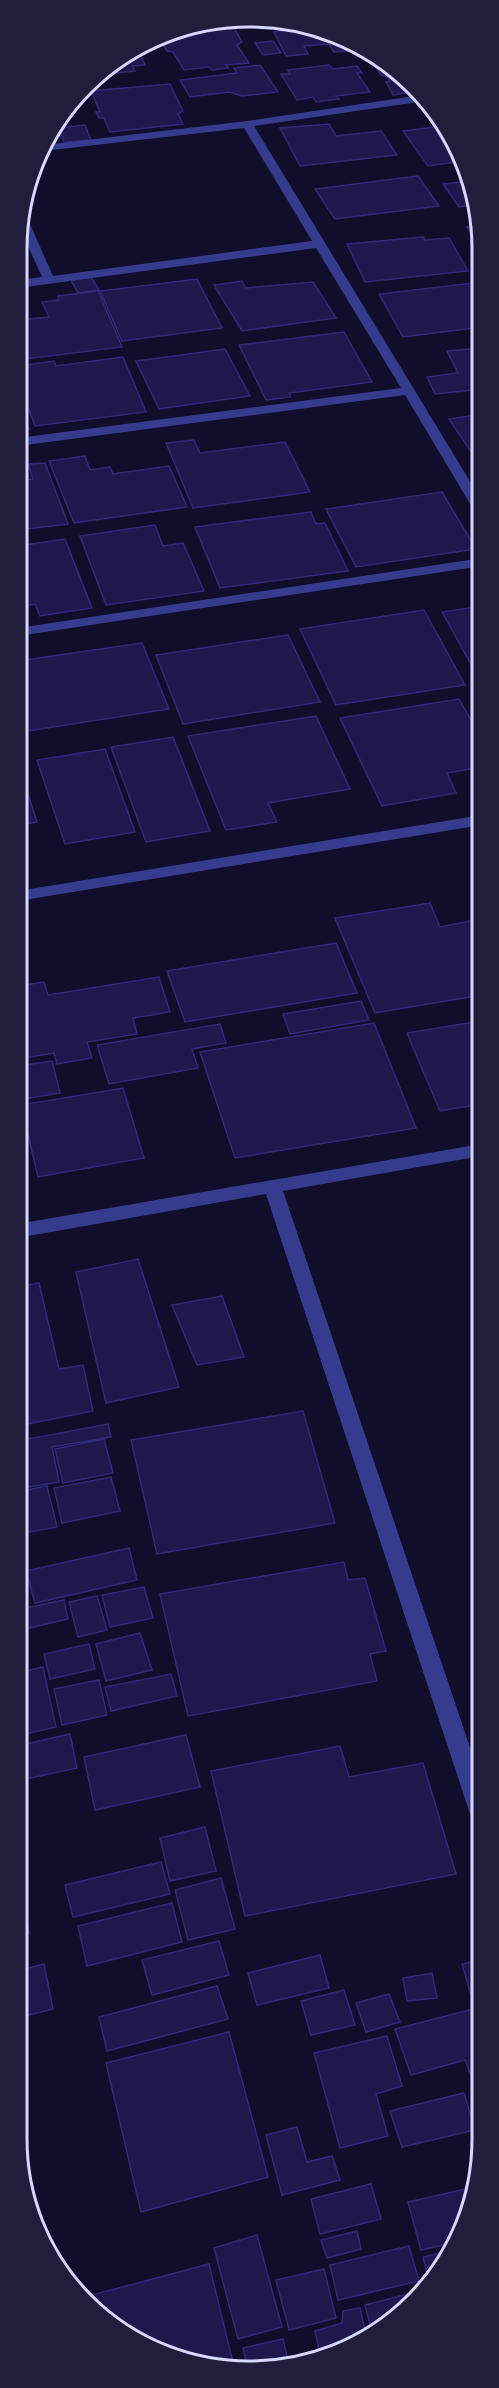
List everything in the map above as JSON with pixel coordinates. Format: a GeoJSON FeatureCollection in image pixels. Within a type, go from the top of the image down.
{"type":"FeatureCollection","features":[{"type":"Feature","properties":{"kind":"street"},"geometry":{"type":"LineString","coordinates":[[52,147],[414,99]]}},
{"type":"Feature","properties":{"kind":"street"},"geometry":{"type":"LineString","coordinates":[[247,123],[472,495]]}},
{"type":"Feature","properties":{"kind":"street"},"geometry":{"type":"LineString","coordinates":[[27,232],[49,280]]}},
{"type":"Feature","properties":{"kind":"street"},"geometry":{"type":"LineString","coordinates":[[27,283],[319,244]]}},
{"type":"Feature","properties":{"kind":"street"},"geometry":{"type":"LineString","coordinates":[[27,441],[410,391]]}},
{"type":"Feature","properties":{"kind":"street"},"geometry":{"type":"LineString","coordinates":[[27,631],[472,564]]}},
{"type":"Feature","properties":{"kind":"street"},"geometry":{"type":"LineString","coordinates":[[27,895],[472,822]]}},
{"type":"Feature","properties":{"kind":"street"},"geometry":{"type":"LineString","coordinates":[[27,1229],[472,1152]]}},
{"type":"Feature","properties":{"kind":"street"},"geometry":{"type":"LineString","coordinates":[[273,1187],[472,1787]]}},
{"type":"Feature","properties":{"kind":"building"},"geometry":{"type":"Polygon","coordinates":[[[234,27],[242,42],[237,45],[249,63],[226,65],[228,68],[212,70],[209,67],[184,70],[173,52],[167,51],[163,44],[206,31],[234,27]]]}},
{"type":"Feature","properties":{"kind":"building"},"geometry":{"type":"Polygon","coordinates":[[[293,31],[350,51],[334,52],[329,44],[304,46],[308,54],[286,56],[274,32],[293,31]]]}},
{"type":"Feature","properties":{"kind":"building"},"geometry":{"type":"Polygon","coordinates":[[[273,41],[281,53],[263,55],[255,43],[273,41]]]}},
{"type":"Feature","properties":{"kind":"building"},"geometry":{"type":"Polygon","coordinates":[[[141,56],[145,65],[132,66],[135,71],[114,73],[141,56]]]}},
{"type":"Feature","properties":{"kind":"building"},"geometry":{"type":"Polygon","coordinates":[[[260,65],[278,92],[242,96],[229,92],[190,97],[180,80],[237,73],[234,68],[260,65]]]}},
{"type":"Feature","properties":{"kind":"building"},"geometry":{"type":"Polygon","coordinates":[[[329,65],[333,69],[357,66],[362,73],[357,73],[370,92],[336,96],[339,99],[316,102],[313,97],[297,100],[281,74],[290,74],[288,70],[329,65]]]}},
{"type":"Feature","properties":{"kind":"building"},"geometry":{"type":"Polygon","coordinates":[[[375,65],[408,93],[393,95],[386,82],[390,81],[388,77],[381,75],[375,65]]]}},
{"type":"Feature","properties":{"kind":"building"},"geometry":{"type":"Polygon","coordinates":[[[170,84],[183,111],[178,114],[183,124],[110,132],[104,118],[99,118],[96,112],[100,112],[92,92],[170,84]]]}},
{"type":"Feature","properties":{"kind":"building"},"geometry":{"type":"Polygon","coordinates":[[[329,124],[336,136],[381,131],[397,155],[300,166],[280,128],[329,124]]]}},
{"type":"Feature","properties":{"kind":"building"},"geometry":{"type":"Polygon","coordinates":[[[85,125],[91,140],[64,142],[60,132],[63,128],[85,125]]]}},
{"type":"Feature","properties":{"kind":"building"},"geometry":{"type":"Polygon","coordinates":[[[435,127],[454,162],[428,166],[403,131],[435,127]]]}},
{"type":"Feature","properties":{"kind":"building"},"geometry":{"type":"Polygon","coordinates":[[[418,176],[439,206],[335,219],[315,189],[418,176]]]}},
{"type":"Feature","properties":{"kind":"building"},"geometry":{"type":"Polygon","coordinates":[[[461,182],[468,206],[459,207],[443,184],[461,182]]]}},
{"type":"Feature","properties":{"kind":"building"},"geometry":{"type":"Polygon","coordinates":[[[423,237],[425,240],[449,238],[468,271],[365,282],[347,244],[423,237]]]}},
{"type":"Feature","properties":{"kind":"building"},"geometry":{"type":"Polygon","coordinates":[[[91,277],[99,290],[78,293],[71,280],[91,277]]]}},
{"type":"Feature","properties":{"kind":"building"},"geometry":{"type":"Polygon","coordinates":[[[197,279],[222,328],[122,341],[100,291],[197,279]]]}},
{"type":"Feature","properties":{"kind":"building"},"geometry":{"type":"Polygon","coordinates":[[[242,281],[246,288],[313,282],[336,318],[242,331],[214,285],[242,281]]]}},
{"type":"Feature","properties":{"kind":"building"},"geometry":{"type":"Polygon","coordinates":[[[472,283],[472,328],[403,337],[379,294],[472,283]]]}},
{"type":"Feature","properties":{"kind":"building"},"geometry":{"type":"Polygon","coordinates":[[[98,291],[122,347],[27,359],[27,319],[49,317],[42,302],[59,300],[58,296],[98,291]]]}},
{"type":"Feature","properties":{"kind":"building"},"geometry":{"type":"Polygon","coordinates":[[[344,332],[372,382],[289,393],[291,397],[266,400],[239,345],[344,332]]]}},
{"type":"Feature","properties":{"kind":"building"},"geometry":{"type":"Polygon","coordinates":[[[225,349],[250,396],[159,409],[136,361],[225,349]]]}},
{"type":"Feature","properties":{"kind":"building"},"geometry":{"type":"Polygon","coordinates":[[[472,349],[472,390],[435,394],[427,377],[458,373],[447,351],[472,349]]]}},
{"type":"Feature","properties":{"kind":"building"},"geometry":{"type":"Polygon","coordinates":[[[123,357],[146,412],[35,426],[27,404],[27,365],[54,361],[56,366],[123,357]]]}},
{"type":"Feature","properties":{"kind":"building"},"geometry":{"type":"Polygon","coordinates":[[[472,416],[472,453],[449,419],[472,416]]]}},
{"type":"Feature","properties":{"kind":"building"},"geometry":{"type":"Polygon","coordinates":[[[194,440],[200,453],[285,442],[310,492],[193,508],[166,443],[194,440]]]}},
{"type":"Feature","properties":{"kind":"building"},"geometry":{"type":"Polygon","coordinates":[[[85,456],[90,470],[110,467],[113,474],[169,466],[187,507],[74,523],[49,461],[85,456]]]}},
{"type":"Feature","properties":{"kind":"building"},"geometry":{"type":"Polygon","coordinates":[[[45,463],[68,524],[27,529],[27,480],[33,479],[28,464],[45,463]]]}},
{"type":"Feature","properties":{"kind":"building"},"geometry":{"type":"Polygon","coordinates":[[[442,492],[472,542],[472,550],[356,567],[326,509],[442,492]]]}},
{"type":"Feature","properties":{"kind":"building"},"geometry":{"type":"Polygon","coordinates":[[[311,512],[316,524],[325,523],[348,571],[220,588],[195,527],[311,512]]]}},
{"type":"Feature","properties":{"kind":"building"},"geometry":{"type":"Polygon","coordinates":[[[155,525],[163,546],[183,543],[204,591],[106,605],[80,536],[155,525]]]}},
{"type":"Feature","properties":{"kind":"building"},"geometry":{"type":"Polygon","coordinates":[[[65,539],[92,608],[40,616],[35,604],[27,605],[27,545],[65,539]]]}},
{"type":"Feature","properties":{"kind":"building"},"geometry":{"type":"Polygon","coordinates":[[[472,608],[472,666],[442,612],[472,608]]]}},
{"type":"Feature","properties":{"kind":"building"},"geometry":{"type":"Polygon","coordinates":[[[424,610],[465,685],[336,705],[300,629],[424,610]]]}},
{"type":"Feature","properties":{"kind":"building"},"geometry":{"type":"Polygon","coordinates":[[[288,635],[320,702],[183,724],[156,655],[288,635]]]}},
{"type":"Feature","properties":{"kind":"building"},"geometry":{"type":"Polygon","coordinates":[[[142,643],[169,709],[28,731],[27,660],[142,643]]]}},
{"type":"Feature","properties":{"kind":"building"},"geometry":{"type":"Polygon","coordinates":[[[459,699],[472,722],[472,769],[447,773],[456,793],[382,806],[340,718],[459,699]]]}},
{"type":"Feature","properties":{"kind":"building"},"geometry":{"type":"Polygon","coordinates":[[[316,716],[350,789],[268,803],[277,822],[226,830],[188,736],[316,716]]]}},
{"type":"Feature","properties":{"kind":"building"},"geometry":{"type":"Polygon","coordinates":[[[173,737],[210,831],[146,842],[111,747],[173,737]]]}},
{"type":"Feature","properties":{"kind":"building"},"geometry":{"type":"Polygon","coordinates":[[[105,749],[135,832],[65,844],[37,760],[105,749]]]}},
{"type":"Feature","properties":{"kind":"building"},"geometry":{"type":"Polygon","coordinates":[[[27,791],[37,822],[27,824],[27,791]]]}},
{"type":"Feature","properties":{"kind":"building"},"geometry":{"type":"Polygon","coordinates":[[[430,903],[440,927],[472,921],[472,997],[375,1013],[335,918],[430,903]]]}},
{"type":"Feature","properties":{"kind":"building"},"geometry":{"type":"Polygon","coordinates":[[[336,943],[357,993],[185,1022],[167,971],[336,943]]]}},
{"type":"Feature","properties":{"kind":"building"},"geometry":{"type":"Polygon","coordinates":[[[159,977],[170,1012],[133,1018],[137,1034],[87,1042],[92,1058],[57,1064],[54,1053],[27,1058],[27,985],[44,982],[48,995],[159,977]]]}},
{"type":"Feature","properties":{"kind":"building"},"geometry":{"type":"Polygon","coordinates":[[[361,1001],[369,1020],[290,1034],[283,1014],[361,1001]]]}},
{"type":"Feature","properties":{"kind":"building"},"geometry":{"type":"Polygon","coordinates":[[[472,1022],[472,1106],[440,1111],[407,1033],[472,1022]]]}},
{"type":"Feature","properties":{"kind":"building"},"geometry":{"type":"Polygon","coordinates":[[[374,1023],[416,1128],[235,1158],[200,1052],[374,1023]]]}},
{"type":"Feature","properties":{"kind":"building"},"geometry":{"type":"Polygon","coordinates":[[[220,1024],[226,1043],[192,1049],[198,1068],[109,1084],[97,1045],[220,1024]]]}},
{"type":"Feature","properties":{"kind":"building"},"geometry":{"type":"Polygon","coordinates":[[[52,1061],[60,1093],[27,1098],[27,1065],[52,1061]]]}},
{"type":"Feature","properties":{"kind":"building"},"geometry":{"type":"Polygon","coordinates":[[[123,1088],[144,1158],[38,1177],[27,1130],[27,1104],[123,1088]]]}},
{"type":"Feature","properties":{"kind":"building"},"geometry":{"type":"Polygon","coordinates":[[[138,1259],[179,1387],[106,1403],[76,1272],[138,1259]]]}},
{"type":"Feature","properties":{"kind":"building"},"geometry":{"type":"Polygon","coordinates":[[[39,1283],[59,1369],[83,1365],[93,1411],[27,1424],[27,1285],[39,1283]]]}},
{"type":"Feature","properties":{"kind":"building"},"geometry":{"type":"Polygon","coordinates":[[[222,1296],[244,1357],[197,1365],[172,1305],[222,1296]]]}},
{"type":"Feature","properties":{"kind":"building"},"geometry":{"type":"Polygon","coordinates":[[[303,1411],[335,1523],[157,1554],[131,1440],[303,1411]]]}},
{"type":"Feature","properties":{"kind":"building"},"geometry":{"type":"Polygon","coordinates":[[[108,1424],[111,1437],[52,1447],[59,1482],[27,1487],[27,1439],[108,1424]]]}},
{"type":"Feature","properties":{"kind":"building"},"geometry":{"type":"Polygon","coordinates":[[[104,1439],[113,1473],[63,1483],[55,1449],[104,1439]]]}},
{"type":"Feature","properties":{"kind":"building"},"geometry":{"type":"Polygon","coordinates":[[[111,1477],[120,1511],[62,1523],[54,1488],[111,1477]]]}},
{"type":"Feature","properties":{"kind":"building"},"geometry":{"type":"Polygon","coordinates":[[[47,1486],[57,1527],[27,1533],[27,1490],[47,1486]]]}},
{"type":"Feature","properties":{"kind":"building"},"geometry":{"type":"Polygon","coordinates":[[[129,1548],[137,1580],[35,1603],[27,1571],[129,1548]]]}},
{"type":"Feature","properties":{"kind":"building"},"geometry":{"type":"Polygon","coordinates":[[[344,1562],[348,1580],[365,1578],[386,1651],[370,1654],[377,1681],[188,1716],[160,1594],[344,1562]]]}},
{"type":"Feature","properties":{"kind":"building"},"geometry":{"type":"Polygon","coordinates":[[[144,1587],[153,1618],[110,1627],[102,1595],[144,1587]]]}},
{"type":"Feature","properties":{"kind":"building"},"geometry":{"type":"Polygon","coordinates":[[[97,1596],[107,1630],[78,1637],[69,1602],[97,1596]]]}},
{"type":"Feature","properties":{"kind":"building"},"geometry":{"type":"Polygon","coordinates":[[[64,1600],[68,1619],[27,1629],[27,1608],[64,1600]]]}},
{"type":"Feature","properties":{"kind":"building"},"geometry":{"type":"Polygon","coordinates":[[[140,1633],[152,1670],[106,1681],[96,1644],[140,1633]]]}},
{"type":"Feature","properties":{"kind":"building"},"geometry":{"type":"Polygon","coordinates":[[[89,1644],[95,1669],[50,1679],[44,1654],[89,1644]]]}},
{"type":"Feature","properties":{"kind":"building"},"geometry":{"type":"Polygon","coordinates":[[[43,1667],[56,1727],[27,1734],[27,1671],[43,1667]]]}},
{"type":"Feature","properties":{"kind":"building"},"geometry":{"type":"Polygon","coordinates":[[[171,1674],[177,1696],[111,1711],[105,1687],[171,1674]]]}},
{"type":"Feature","properties":{"kind":"building"},"geometry":{"type":"Polygon","coordinates":[[[99,1680],[107,1715],[62,1725],[54,1689],[99,1680]]]}},
{"type":"Feature","properties":{"kind":"building"},"geometry":{"type":"Polygon","coordinates":[[[70,1734],[77,1768],[27,1779],[27,1744],[70,1734]]]}},
{"type":"Feature","properties":{"kind":"building"},"geometry":{"type":"Polygon","coordinates":[[[186,1735],[200,1787],[95,1810],[84,1757],[186,1735]]]}},
{"type":"Feature","properties":{"kind":"building"},"geometry":{"type":"Polygon","coordinates":[[[340,1746],[349,1777],[423,1763],[456,1874],[245,1916],[211,1771],[340,1746]]]}},
{"type":"Feature","properties":{"kind":"building"},"geometry":{"type":"Polygon","coordinates":[[[205,1827],[216,1871],[170,1881],[160,1838],[205,1827]]]}},
{"type":"Feature","properties":{"kind":"building"},"geometry":{"type":"Polygon","coordinates":[[[161,1862],[170,1894],[73,1917],[65,1885],[161,1862]]]}},
{"type":"Feature","properties":{"kind":"building"},"geometry":{"type":"Polygon","coordinates":[[[221,1878],[235,1929],[188,1940],[175,1890],[221,1878]]]}},
{"type":"Feature","properties":{"kind":"building"},"geometry":{"type":"Polygon","coordinates":[[[172,1903],[182,1942],[87,1966],[78,1926],[172,1903]]]}},
{"type":"Feature","properties":{"kind":"building"},"geometry":{"type":"Polygon","coordinates":[[[219,1941],[229,1975],[152,1995],[142,1960],[219,1941]]]}},
{"type":"Feature","properties":{"kind":"building"},"geometry":{"type":"Polygon","coordinates":[[[320,1955],[329,1988],[257,2005],[248,1973],[320,1955]]]}},
{"type":"Feature","properties":{"kind":"building"},"geometry":{"type":"Polygon","coordinates":[[[472,1962],[472,1995],[471,1995],[462,1964],[472,1962]]]}},
{"type":"Feature","properties":{"kind":"building"},"geometry":{"type":"Polygon","coordinates":[[[44,1964],[53,2009],[27,2016],[27,1968],[44,1964]]]}},
{"type":"Feature","properties":{"kind":"building"},"geometry":{"type":"Polygon","coordinates":[[[432,1973],[437,1998],[407,2001],[403,1978],[432,1973]]]}},
{"type":"Feature","properties":{"kind":"building"},"geometry":{"type":"Polygon","coordinates":[[[217,1986],[228,2019],[107,2051],[99,2017],[217,1986]]]}},
{"type":"Feature","properties":{"kind":"building"},"geometry":{"type":"Polygon","coordinates":[[[344,1990],[355,2025],[311,2035],[301,2001],[344,1990]]]}},
{"type":"Feature","properties":{"kind":"building"},"geometry":{"type":"Polygon","coordinates":[[[389,1994],[400,2022],[366,2032],[356,2003],[389,1994]]]}},
{"type":"Feature","properties":{"kind":"building"},"geometry":{"type":"Polygon","coordinates":[[[472,2009],[472,2078],[465,2060],[411,2075],[395,2029],[472,2009]]]}},
{"type":"Feature","properties":{"kind":"building"},"geometry":{"type":"Polygon","coordinates":[[[229,2032],[268,2177],[141,2212],[106,2063],[229,2032]]]}},
{"type":"Feature","properties":{"kind":"building"},"geometry":{"type":"Polygon","coordinates":[[[387,2036],[402,2086],[376,2094],[388,2136],[340,2148],[314,2053],[387,2036]]]}},
{"type":"Feature","properties":{"kind":"building"},"geometry":{"type":"Polygon","coordinates":[[[464,2093],[472,2120],[472,2131],[402,2147],[390,2111],[464,2093]]]}},
{"type":"Feature","properties":{"kind":"building"},"geometry":{"type":"Polygon","coordinates":[[[297,2127],[307,2162],[332,2156],[340,2180],[282,2195],[266,2135],[297,2127]]]}},
{"type":"Feature","properties":{"kind":"building"},"geometry":{"type":"Polygon","coordinates":[[[371,2184],[381,2219],[320,2234],[311,2199],[371,2184]]]}},
{"type":"Feature","properties":{"kind":"building"},"geometry":{"type":"Polygon","coordinates":[[[466,2189],[455,2224],[445,2245],[421,2250],[408,2202],[466,2189]]]}},
{"type":"Feature","properties":{"kind":"building"},"geometry":{"type":"Polygon","coordinates":[[[357,2231],[361,2249],[327,2258],[321,2240],[357,2231]]]}},
{"type":"Feature","properties":{"kind":"building"},"geometry":{"type":"Polygon","coordinates":[[[257,2235],[282,2327],[238,2339],[214,2248],[257,2235]]]}},
{"type":"Feature","properties":{"kind":"building"},"geometry":{"type":"Polygon","coordinates":[[[409,2246],[419,2281],[338,2300],[330,2265],[409,2246]]]}},
{"type":"Feature","properties":{"kind":"building"},"geometry":{"type":"Polygon","coordinates":[[[440,2253],[427,2273],[423,2257],[440,2253]]]}},
{"type":"Feature","properties":{"kind":"building"},"geometry":{"type":"Polygon","coordinates":[[[209,2264],[232,2361],[206,2357],[151,2338],[126,2324],[91,2295],[209,2264]]]}},
{"type":"Feature","properties":{"kind":"building"},"geometry":{"type":"Polygon","coordinates":[[[324,2269],[336,2318],[289,2330],[276,2280],[324,2269]]]}},
{"type":"Feature","properties":{"kind":"building"},"geometry":{"type":"Polygon","coordinates":[[[409,2294],[370,2326],[365,2305],[409,2294]]]}},
{"type":"Feature","properties":{"kind":"building"},"geometry":{"type":"Polygon","coordinates":[[[360,2308],[365,2329],[319,2350],[315,2331],[342,2323],[343,2311],[360,2308]]]}},
{"type":"Feature","properties":{"kind":"building"},"geometry":{"type":"Polygon","coordinates":[[[283,2339],[288,2358],[246,2361],[243,2348],[283,2339]]]}}]}
